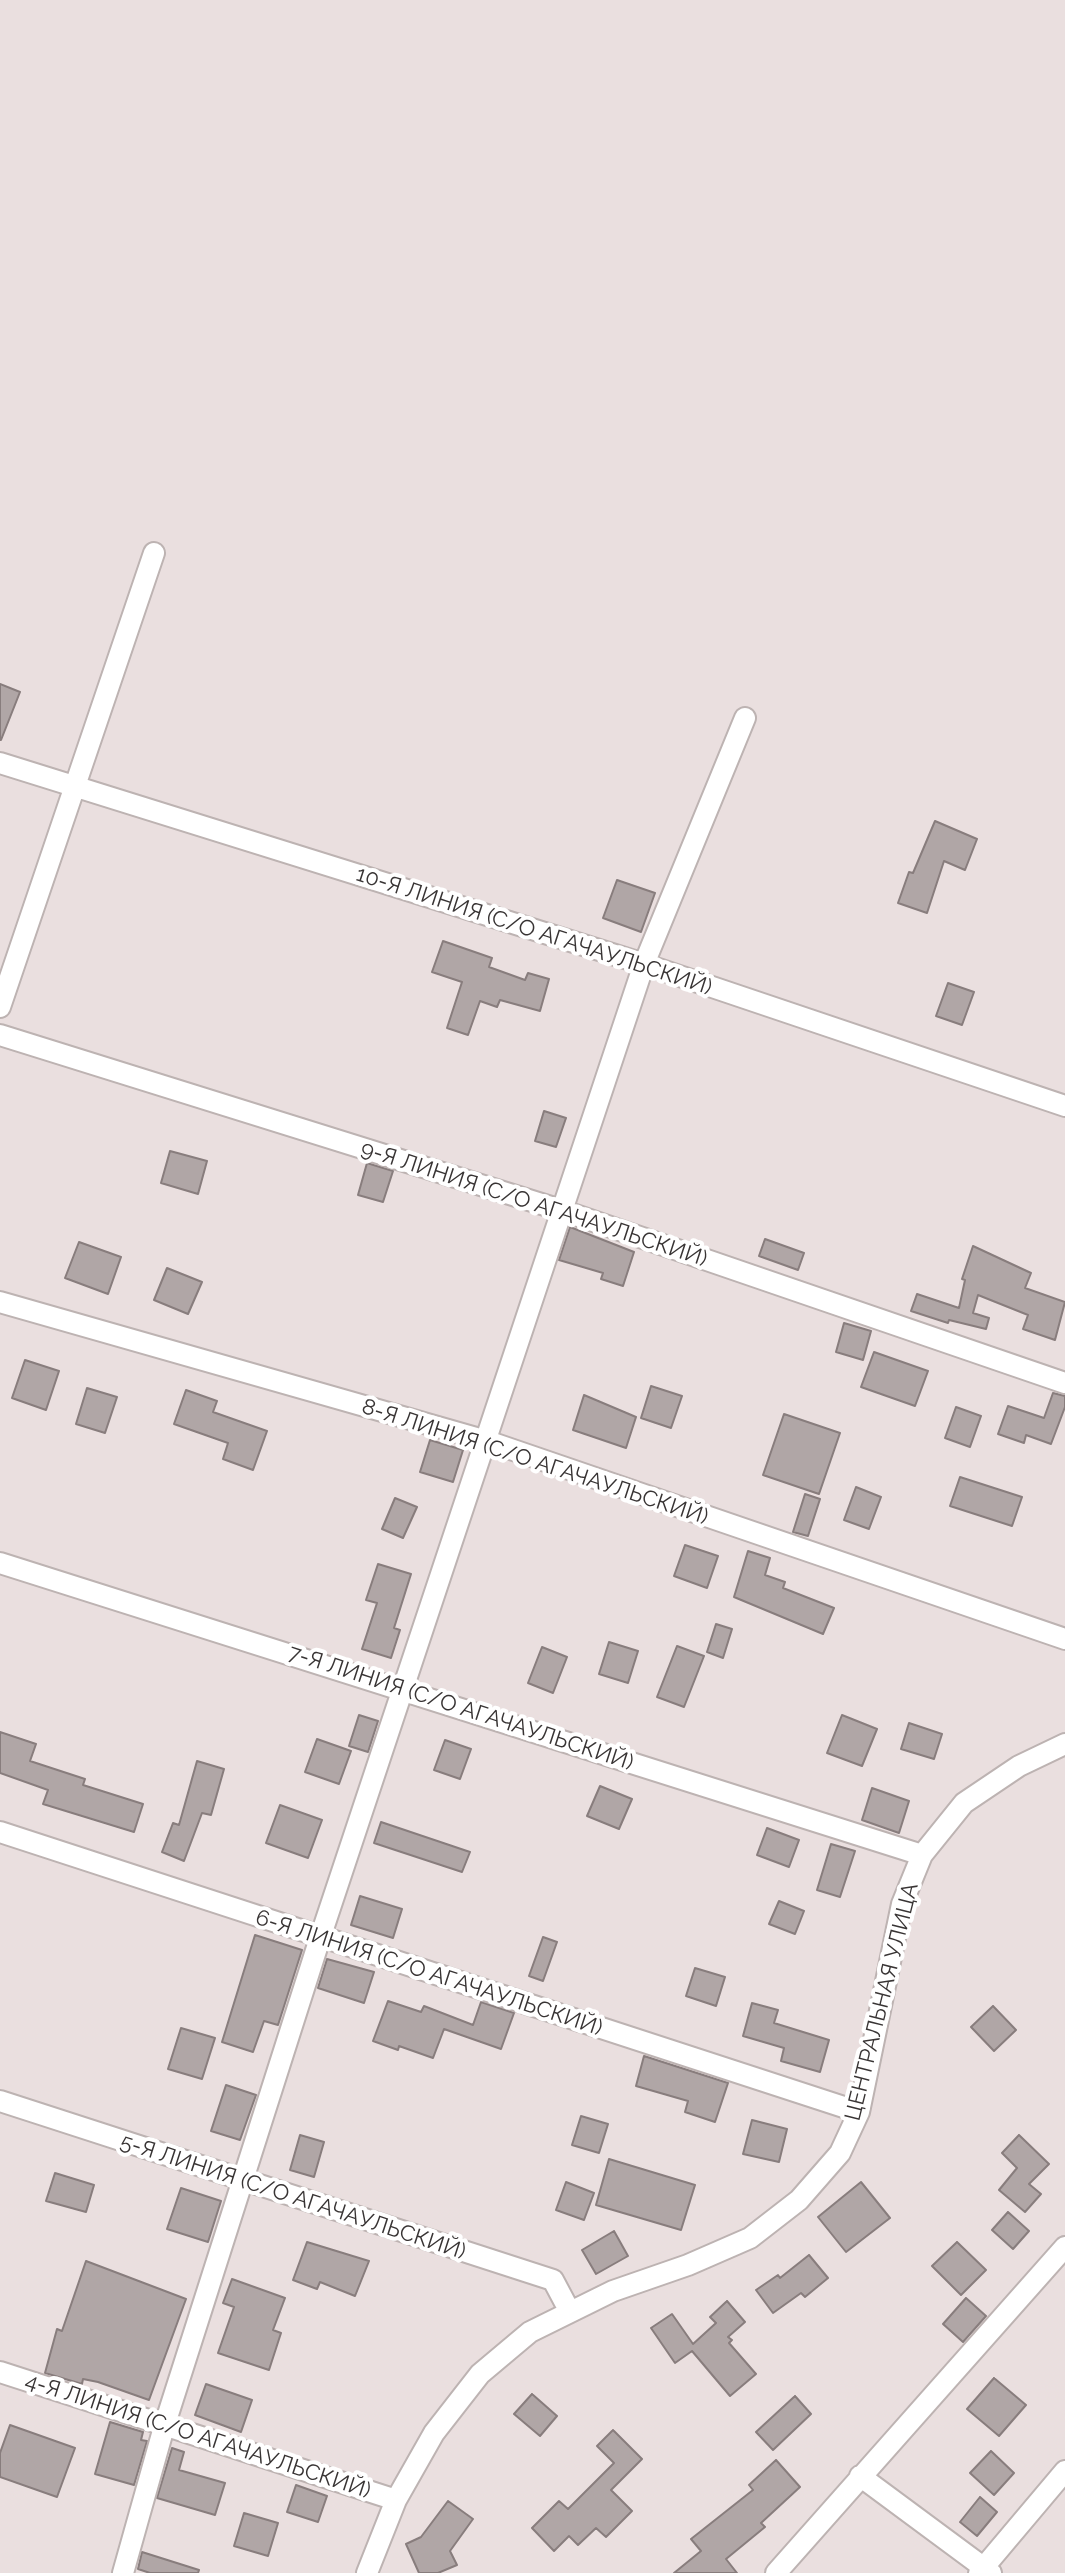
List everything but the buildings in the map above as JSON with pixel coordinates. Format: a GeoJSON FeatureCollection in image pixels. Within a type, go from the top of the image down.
{"type":"FeatureCollection","features":[{"type":"Feature","properties":{"kind":"street"},"geometry":{"type":"LineString","coordinates":[[0,1007],[154,553]]}},
{"type":"Feature","properties":{"kind":"street"},"geometry":{"type":"LineString","coordinates":[[123,2573],[164,2427],[245,2182],[320,1938],[644,964],[745,718]]}},
{"type":"Feature","properties":{"kind":"street","name":"10-Я ЛИНИЯ (С/О АГАЧАУЛЬСКИЙ)"},"geometry":{"type":"LineString","coordinates":[[0,763],[644,964],[1065,1106]]}},
{"type":"Feature","properties":{"kind":"street","name":"9-Я ЛИНИЯ (С/О АГАЧАУЛЬСКИЙ)"},"geometry":{"type":"LineString","coordinates":[[0,1035],[564,1211],[1065,1383]]}},
{"type":"Feature","properties":{"kind":"street","name":"8-Я ЛИНИЯ (С/О АГАЧАУЛЬСКИЙ)"},"geometry":{"type":"LineString","coordinates":[[0,1302],[487,1441],[1065,1639]]}},
{"type":"Feature","properties":{"kind":"street","name":"7-Я ЛИНИЯ (С/О АГАЧАУЛЬСКИЙ)"},"geometry":{"type":"LineString","coordinates":[[0,1563],[922,1855]]}},
{"type":"Feature","properties":{"kind":"street","name":"ЦЕНТРАЛЬНАЯ УЛИЦА"},"geometry":{"type":"LineString","coordinates":[[367,2573],[396,2500],[434,2433],[480,2374],[530,2332],[613,2291],[688,2265],[750,2238],[799,2200],[840,2153],[859,2112],[902,1904],[922,1855],[964,1803],[1019,1766],[1065,1744]]}},
{"type":"Feature","properties":{"kind":"street","name":"6-Я ЛИНИЯ (С/О АГАЧАУЛЬСКИЙ)"},"geometry":{"type":"LineString","coordinates":[[0,1832],[859,2112]]}},
{"type":"Feature","properties":{"kind":"street","name":"5-Я ЛИНИЯ (С/О АГАЧАУЛЬСКИЙ)"},"geometry":{"type":"LineString","coordinates":[[0,2101],[553,2280],[570,2312]]}},
{"type":"Feature","properties":{"kind":"street"},"geometry":{"type":"LineString","coordinates":[[776,2573],[1065,2247]]}},
{"type":"Feature","properties":{"kind":"street","name":"4-Я ЛИНИЯ (С/О АГАЧАУЛЬСКИЙ)"},"geometry":{"type":"LineString","coordinates":[[0,2372],[396,2500]]}},
{"type":"Feature","properties":{"kind":"street"},"geometry":{"type":"LineString","coordinates":[[860,2476],[984,2571],[1065,2471]]}}]}
